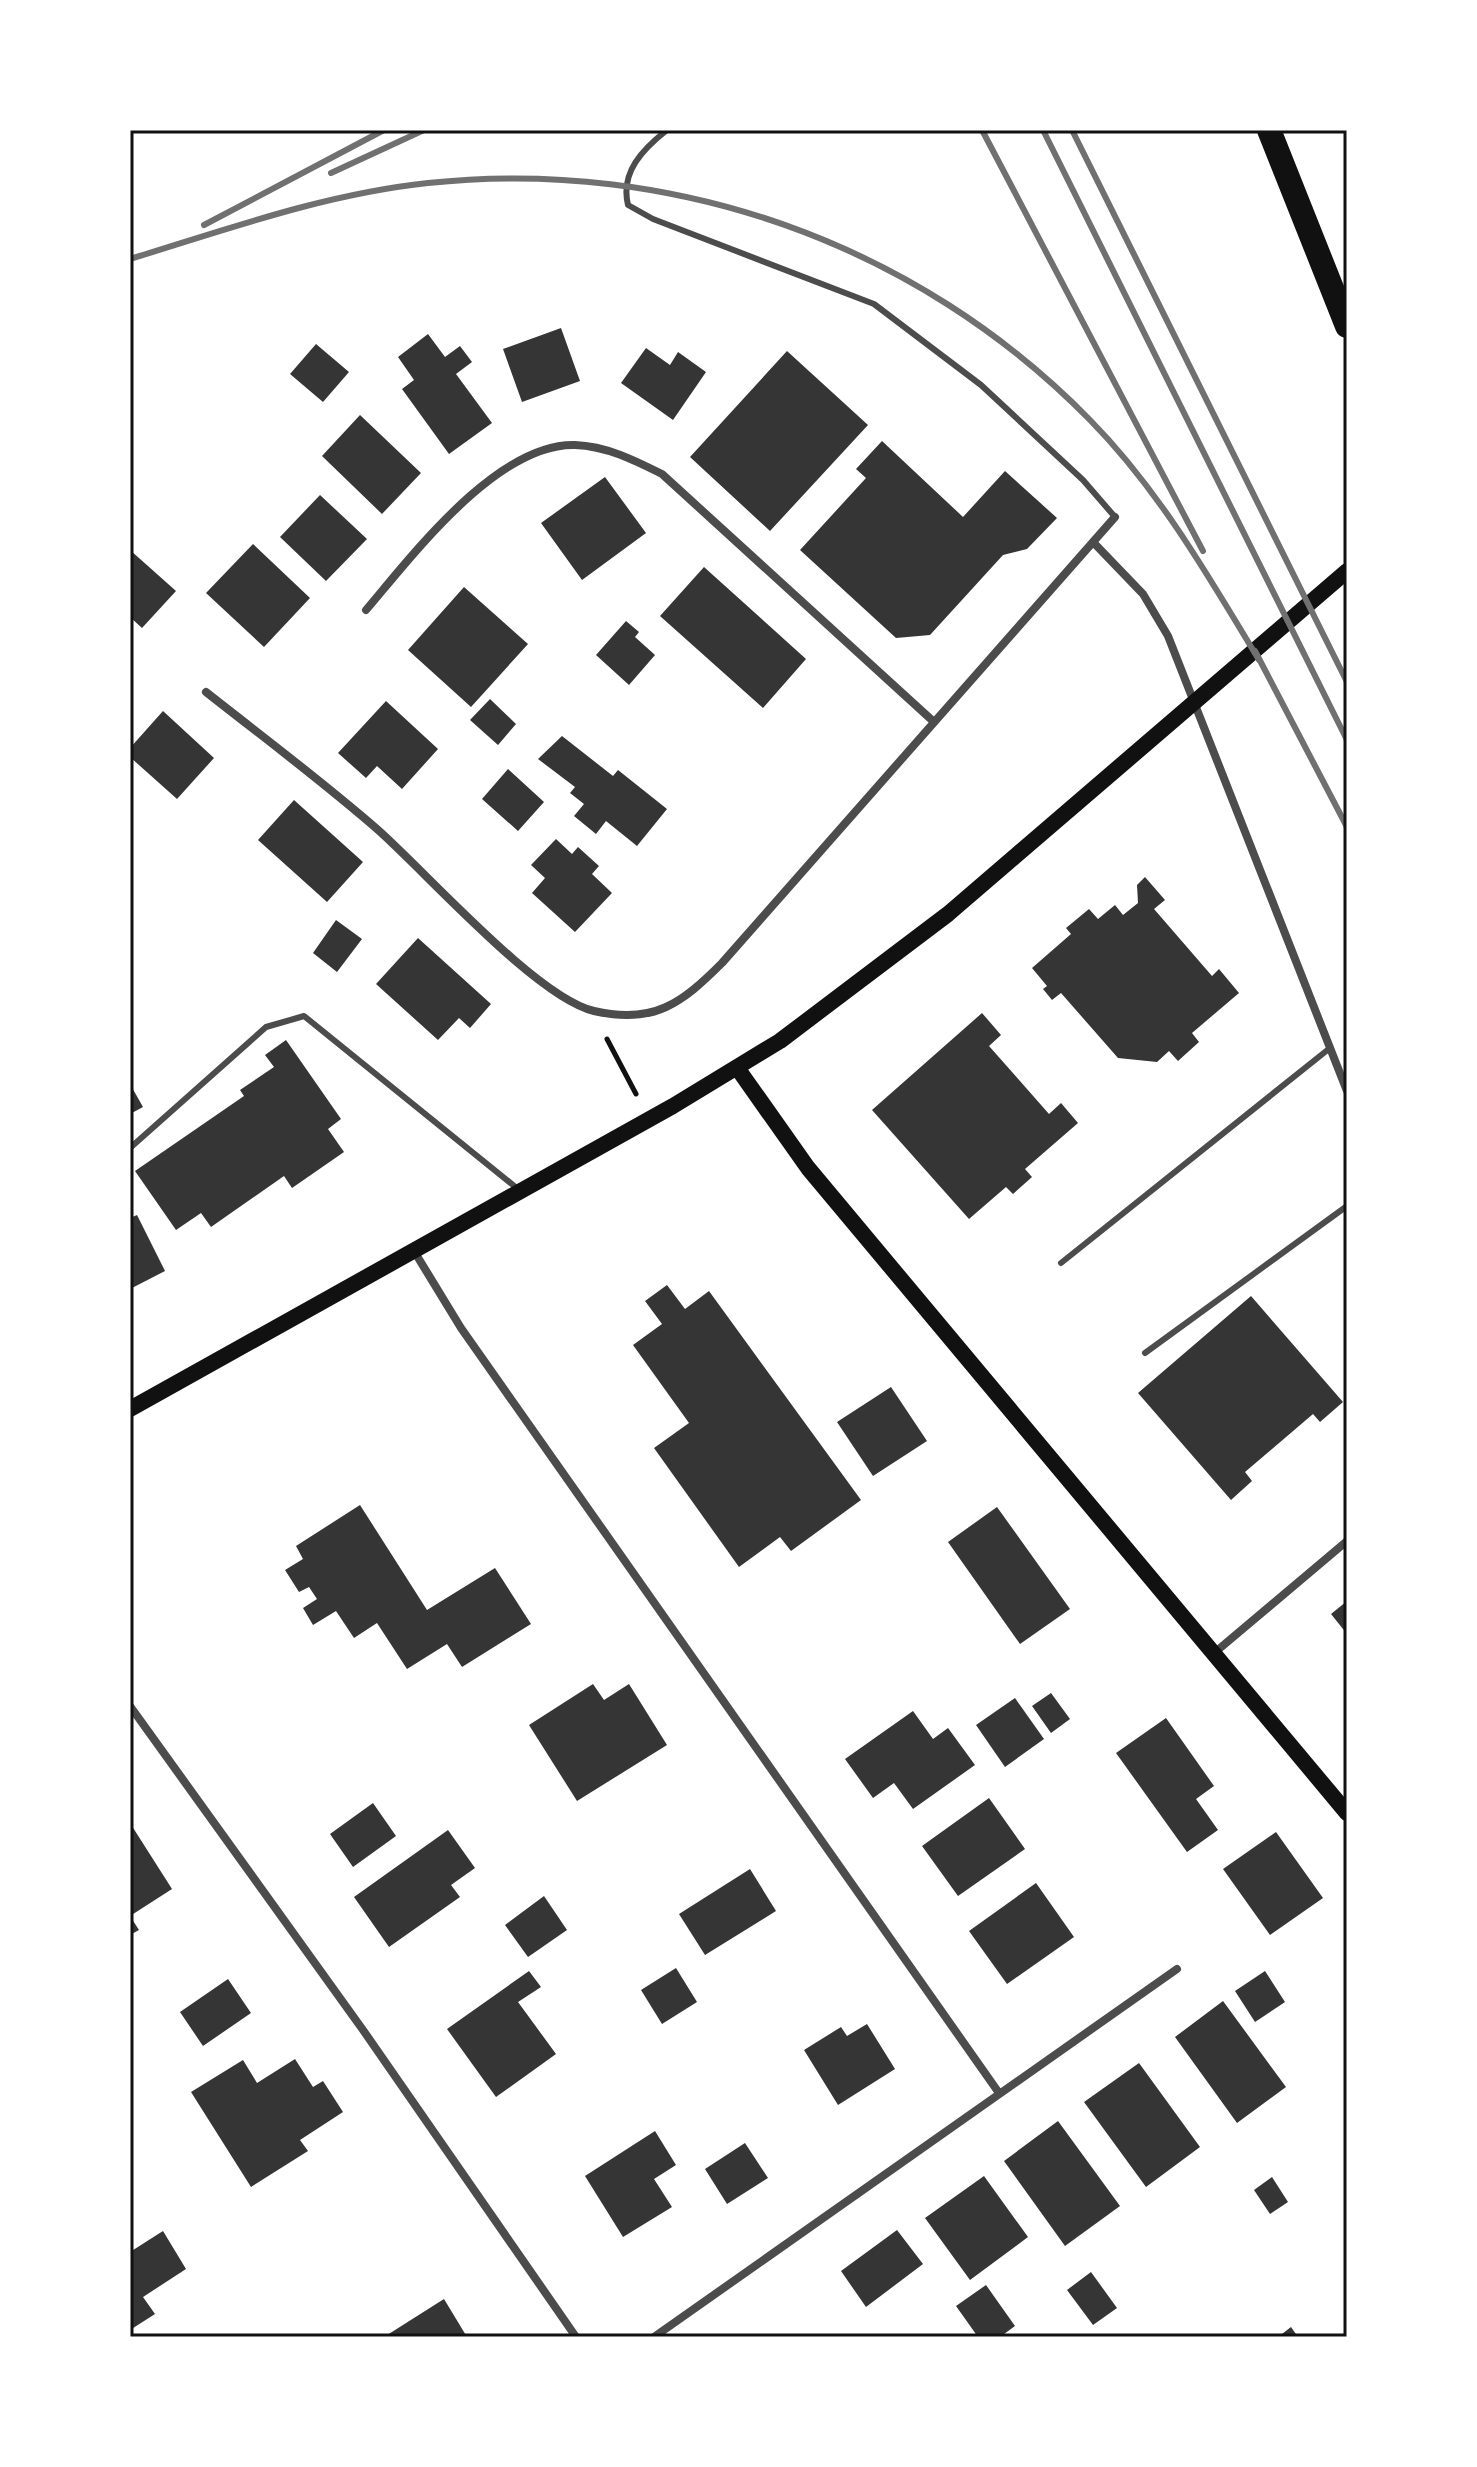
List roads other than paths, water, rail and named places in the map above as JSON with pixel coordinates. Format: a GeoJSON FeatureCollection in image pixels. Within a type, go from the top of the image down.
{"type":"FeatureCollection","features":[{"type":"Feature","properties":{"kind":"highway"},"geometry":{"type":"LineString","coordinates":[[1269,130],[1347,326]]}},
{"type":"Feature","properties":{"kind":"main road"},"geometry":{"type":"LineString","coordinates":[[130,1409],[738,1069],[905,949],[1347,571]]}},
{"type":"Feature","properties":{"kind":"main road"},"geometry":{"type":"LineString","coordinates":[[738,1069],[808,1168],[1347,1813]]}},
{"type":"Feature","properties":{"kind":"street"},"geometry":{"type":"LineString","coordinates":[[366,610],[451,512],[516,464],[555,447],[575,445],[617,452],[671,482],[934,722]]}},
{"type":"Feature","properties":{"kind":"street"},"geometry":{"type":"LineString","coordinates":[[206,692],[377,829],[540,981],[571,1003],[613,1014],[633,1015],[666,1009],[701,984],[1115,517]]}},
{"type":"Feature","properties":{"kind":"street"},"geometry":{"type":"LineString","coordinates":[[1093,542],[1143,594],[1168,636],[1347,1091]]}},
{"type":"Feature","properties":{"kind":"street"},"geometry":{"type":"LineString","coordinates":[[414,1250],[461,1328],[999,2093]]}},
{"type":"Feature","properties":{"kind":"street"},"geometry":{"type":"LineString","coordinates":[[1212,1654],[1347,1541]]}},
{"type":"Feature","properties":{"kind":"street"},"geometry":{"type":"LineString","coordinates":[[130,1706],[363,2030],[576,2337]]}},
{"type":"Feature","properties":{"kind":"street"},"geometry":{"type":"LineString","coordinates":[[654,2337],[1177,1969]]}},
{"type":"Feature","properties":{"kind":"lane"},"geometry":{"type":"LineString","coordinates":[[667,130],[630,168],[626,195],[628,205],[653,219],[874,304],[981,385],[1083,480],[1115,517]]}},
{"type":"Feature","properties":{"kind":"lane"},"geometry":{"type":"LineString","coordinates":[[130,1148],[266,1027],[304,1016],[521,1191]]}},
{"type":"Feature","properties":{"kind":"lane"},"geometry":{"type":"LineString","coordinates":[[1061,1263],[1330,1048]]}},
{"type":"Feature","properties":{"kind":"lane"},"geometry":{"type":"LineString","coordinates":[[1145,1353],[1347,1206]]}},
{"type":"Feature","properties":{"kind":"railway"},"geometry":{"type":"LineString","coordinates":[[204,225],[384,130]]}},
{"type":"Feature","properties":{"kind":"railway"},"geometry":{"type":"LineString","coordinates":[[331,173],[424,130]]}},
{"type":"Feature","properties":{"kind":"railway"},"geometry":{"type":"LineString","coordinates":[[982,130],[1203,551]]}},
{"type":"Feature","properties":{"kind":"railway"},"geometry":{"type":"LineString","coordinates":[[1043,130],[1347,740]]}},
{"type":"Feature","properties":{"kind":"railway"},"geometry":{"type":"LineString","coordinates":[[1072,130],[1347,682]]}},
{"type":"Feature","properties":{"kind":"railway"},"geometry":{"type":"LineString","coordinates":[[130,259],[352,195],[428,183],[520,178],[610,184],[700,200],[786,225],[869,260],[948,305],[1022,358],[1090,420],[1161,505],[1259,660]]}},
{"type":"Feature","properties":{"kind":"railway"},"geometry":{"type":"LineString","coordinates":[[1255,651],[1347,827]]}}]}
